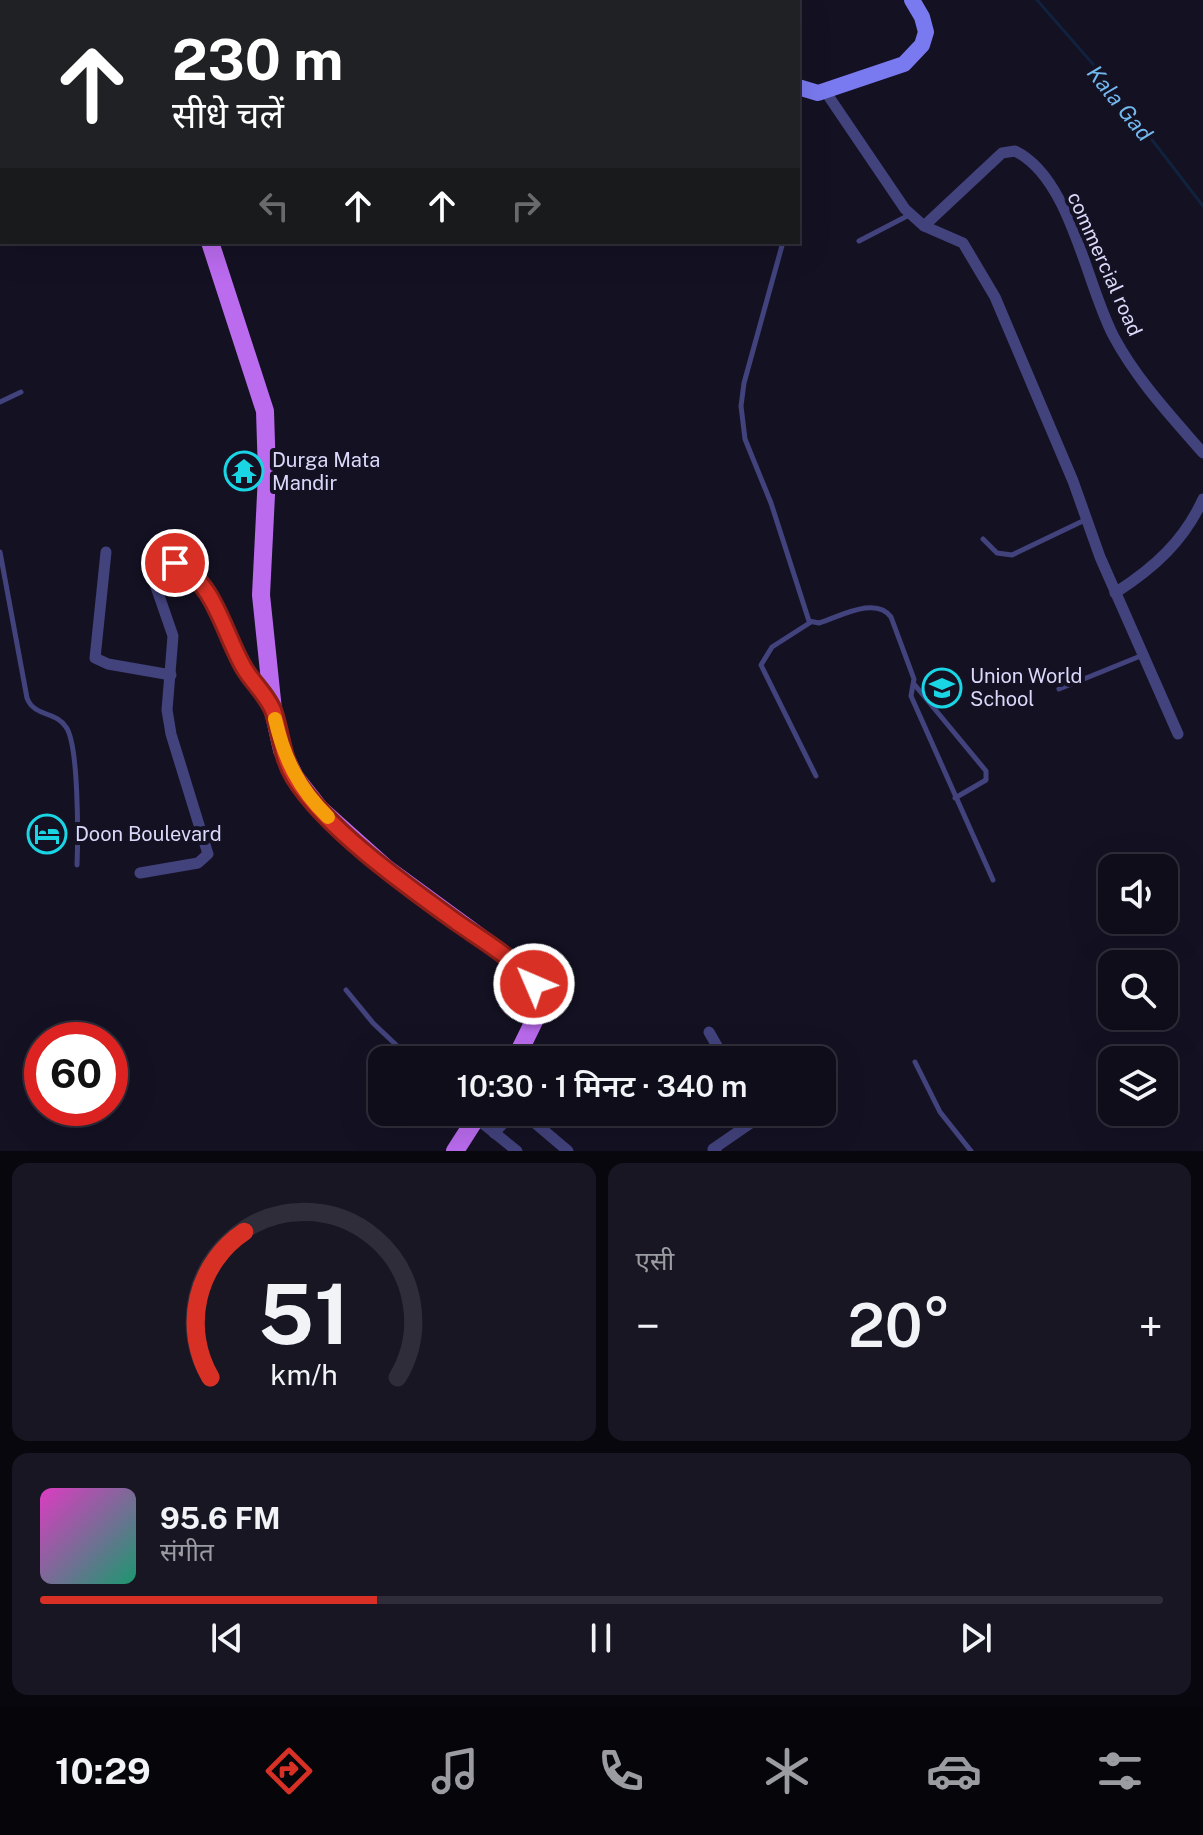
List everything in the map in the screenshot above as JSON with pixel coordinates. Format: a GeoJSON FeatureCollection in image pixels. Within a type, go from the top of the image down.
{"type":"FeatureCollection","features":[{"type":"Feature","properties":{"kind":"main road"},"geometry":{"type":"LineString","coordinates":[[800,92],[825,91],[904,64],[914,55],[926,32],[912,0]]}},
{"type":"Feature","properties":{"kind":"main road"},"geometry":{"type":"LineString","coordinates":[[211,244],[265,411],[267,475],[261,595],[273,710],[282,750],[295,777],[320,809],[386,868],[502,953],[534,984],[539,998],[537,1015],[522,1046]]}},
{"type":"Feature","properties":{"kind":"main road"},"geometry":{"type":"LineString","coordinates":[[455,1151],[469,1126]]}},
{"type":"Feature","properties":{"kind":"street"},"geometry":{"type":"LineString","coordinates":[[825,91],[911,214],[924,226],[963,243],[995,297],[1115,593],[1145,654],[1178,734]]}},
{"type":"Feature","properties":{"kind":"street","name":"commercial road"},"geometry":{"type":"LineString","coordinates":[[924,226],[1002,153],[1015,151],[1031,160],[1061,204],[1114,338],[1162,407],[1203,453]]}},
{"type":"Feature","properties":{"kind":"street"},"geometry":{"type":"LineString","coordinates":[[1115,593],[1157,564],[1178,541],[1203,499]]}},
{"type":"Feature","properties":{"kind":"street"},"geometry":{"type":"LineString","coordinates":[[106,552],[95,658],[108,664],[171,675]]}},
{"type":"Feature","properties":{"kind":"street"},"geometry":{"type":"LineString","coordinates":[[140,873],[198,863],[208,854],[171,734],[167,710],[173,636],[155,584],[162,567],[175,563],[197,578],[244,667],[273,710]]}},
{"type":"Feature","properties":{"kind":"street"},"geometry":{"type":"LineString","coordinates":[[709,1032],[717,1046]]}},
{"type":"Feature","properties":{"kind":"street"},"geometry":{"type":"LineString","coordinates":[[494,1133],[514,1112],[522,1112],[568,1151]]}},
{"type":"Feature","properties":{"kind":"street"},"geometry":{"type":"LineString","coordinates":[[487,1126],[517,1151]]}},
{"type":"Feature","properties":{"kind":"street"},"geometry":{"type":"LineString","coordinates":[[716,1151],[713,1149],[746,1126]]}},
{"type":"Feature","properties":{"kind":"lane"},"geometry":{"type":"LineString","coordinates":[[859,241],[911,214]]}},
{"type":"Feature","properties":{"kind":"lane"},"geometry":{"type":"LineString","coordinates":[[782,244],[744,383],[741,425],[811,622]]}},
{"type":"Feature","properties":{"kind":"lane"},"geometry":{"type":"LineString","coordinates":[[0,402],[21,392]]}},
{"type":"Feature","properties":{"kind":"lane"},"geometry":{"type":"LineString","coordinates":[[983,539],[997,553],[1012,555],[1087,519]]}},
{"type":"Feature","properties":{"kind":"lane"},"geometry":{"type":"LineString","coordinates":[[0,552],[27,698],[33,709],[63,723],[70,737],[78,817],[77,865]]}},
{"type":"Feature","properties":{"kind":"lane"},"geometry":{"type":"LineString","coordinates":[[816,776],[761,665],[772,647],[811,622],[874,606],[885,609],[891,617],[914,684],[986,771],[986,780],[955,798]]}},
{"type":"Feature","properties":{"kind":"lane"},"geometry":{"type":"LineString","coordinates":[[1059,689],[1145,654]]}},
{"type":"Feature","properties":{"kind":"lane"},"geometry":{"type":"LineString","coordinates":[[914,684],[911,696],[993,880]]}},
{"type":"Feature","properties":{"kind":"lane"},"geometry":{"type":"LineString","coordinates":[[346,990],[397,1046]]}},
{"type":"Feature","properties":{"kind":"lane"},"geometry":{"type":"LineString","coordinates":[[915,1062],[940,1112],[971,1151]]}},
{"type":"Feature","properties":{"kind":"waterway","name":"Kala Gad"},"geometry":{"type":"LineString","coordinates":[[1037,0],[1099,71],[1203,206]]}},
{"type":"Feature","properties":{"kind":"slow traffic"},"geometry":{"type":"LineString","coordinates":[[275,719],[282,750],[295,777],[328,817]]}},
{"type":"Feature","properties":{"kind":"place","name":"Durga Mata Mandir"},"geometry":{"type":"Point","coordinates":[244,471]}},
{"type":"Feature","properties":{"kind":"place","name":"Union World School"},"geometry":{"type":"Point","coordinates":[942,688]}},
{"type":"Feature","properties":{"kind":"place","name":"Doon Boulevard"},"geometry":{"type":"Point","coordinates":[47,834]}},
{"type":"Feature","properties":{"kind":"route"},"geometry":{"type":"LineString","coordinates":[[175,563],[197,578],[212,601],[244,667],[273,710],[282,750],[295,777],[320,809],[386,868],[502,953],[534,984]]}}]}
